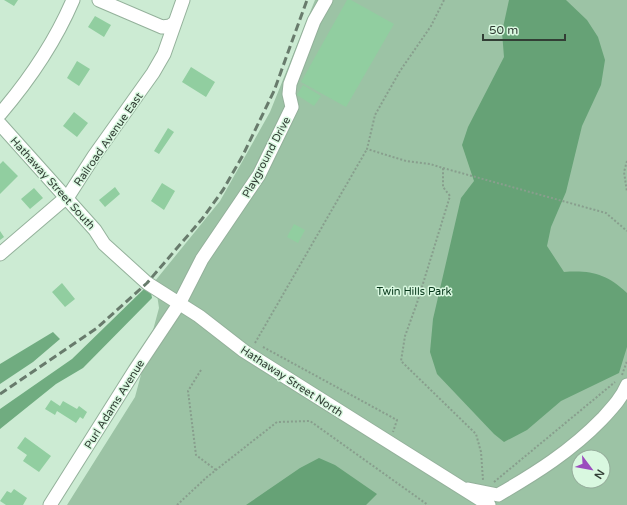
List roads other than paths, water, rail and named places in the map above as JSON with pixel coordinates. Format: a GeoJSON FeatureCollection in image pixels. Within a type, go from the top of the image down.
{"type":"FeatureCollection","features":[{"type":"Feature","properties":{"kind":"street"},"geometry":{"type":"LineString","coordinates":[[0,114],[39,63],[66,17],[74,0]]}},
{"type":"Feature","properties":{"kind":"street"},"geometry":{"type":"LineString","coordinates":[[99,0],[162,27],[170,26],[174,23]]}},
{"type":"Feature","properties":{"kind":"street","name":"Railroad Avenue East"},"geometry":{"type":"LineString","coordinates":[[0,254],[66,198],[153,73],[164,54],[182,0]]}},
{"type":"Feature","properties":{"kind":"street","name":"Playground Drive"},"geometry":{"type":"LineString","coordinates":[[179,304],[202,259],[244,200],[277,142],[292,107],[289,94],[290,84],[314,21],[326,0]]}},
{"type":"Feature","properties":{"kind":"street","name":"Hathaway Street South"},"geometry":{"type":"LineString","coordinates":[[0,124],[96,230],[104,244]]}},
{"type":"Feature","properties":{"kind":"street","name":"Hathaway Street North"},"geometry":{"type":"LineString","coordinates":[[104,244],[147,283],[199,316],[244,351],[482,503]]}},
{"type":"Feature","properties":{"kind":"street","name":"Purl Adams Avenue"},"geometry":{"type":"LineString","coordinates":[[50,505],[135,370],[179,304]]}},
{"type":"Feature","properties":{"kind":"street"},"geometry":{"type":"LineString","coordinates":[[460,488],[498,495],[565,453],[586,435],[617,403],[622,380]]}},
{"type":"Feature","properties":{"kind":"railway"},"geometry":{"type":"LineString","coordinates":[[0,394],[97,328],[147,283],[202,219],[223,190],[243,155],[274,91],[307,0]]}},
{"type":"Feature","properties":{"kind":"park label","name":"Twin Hills Park"},"geometry":{"type":"Point","coordinates":[414,291]}}]}
